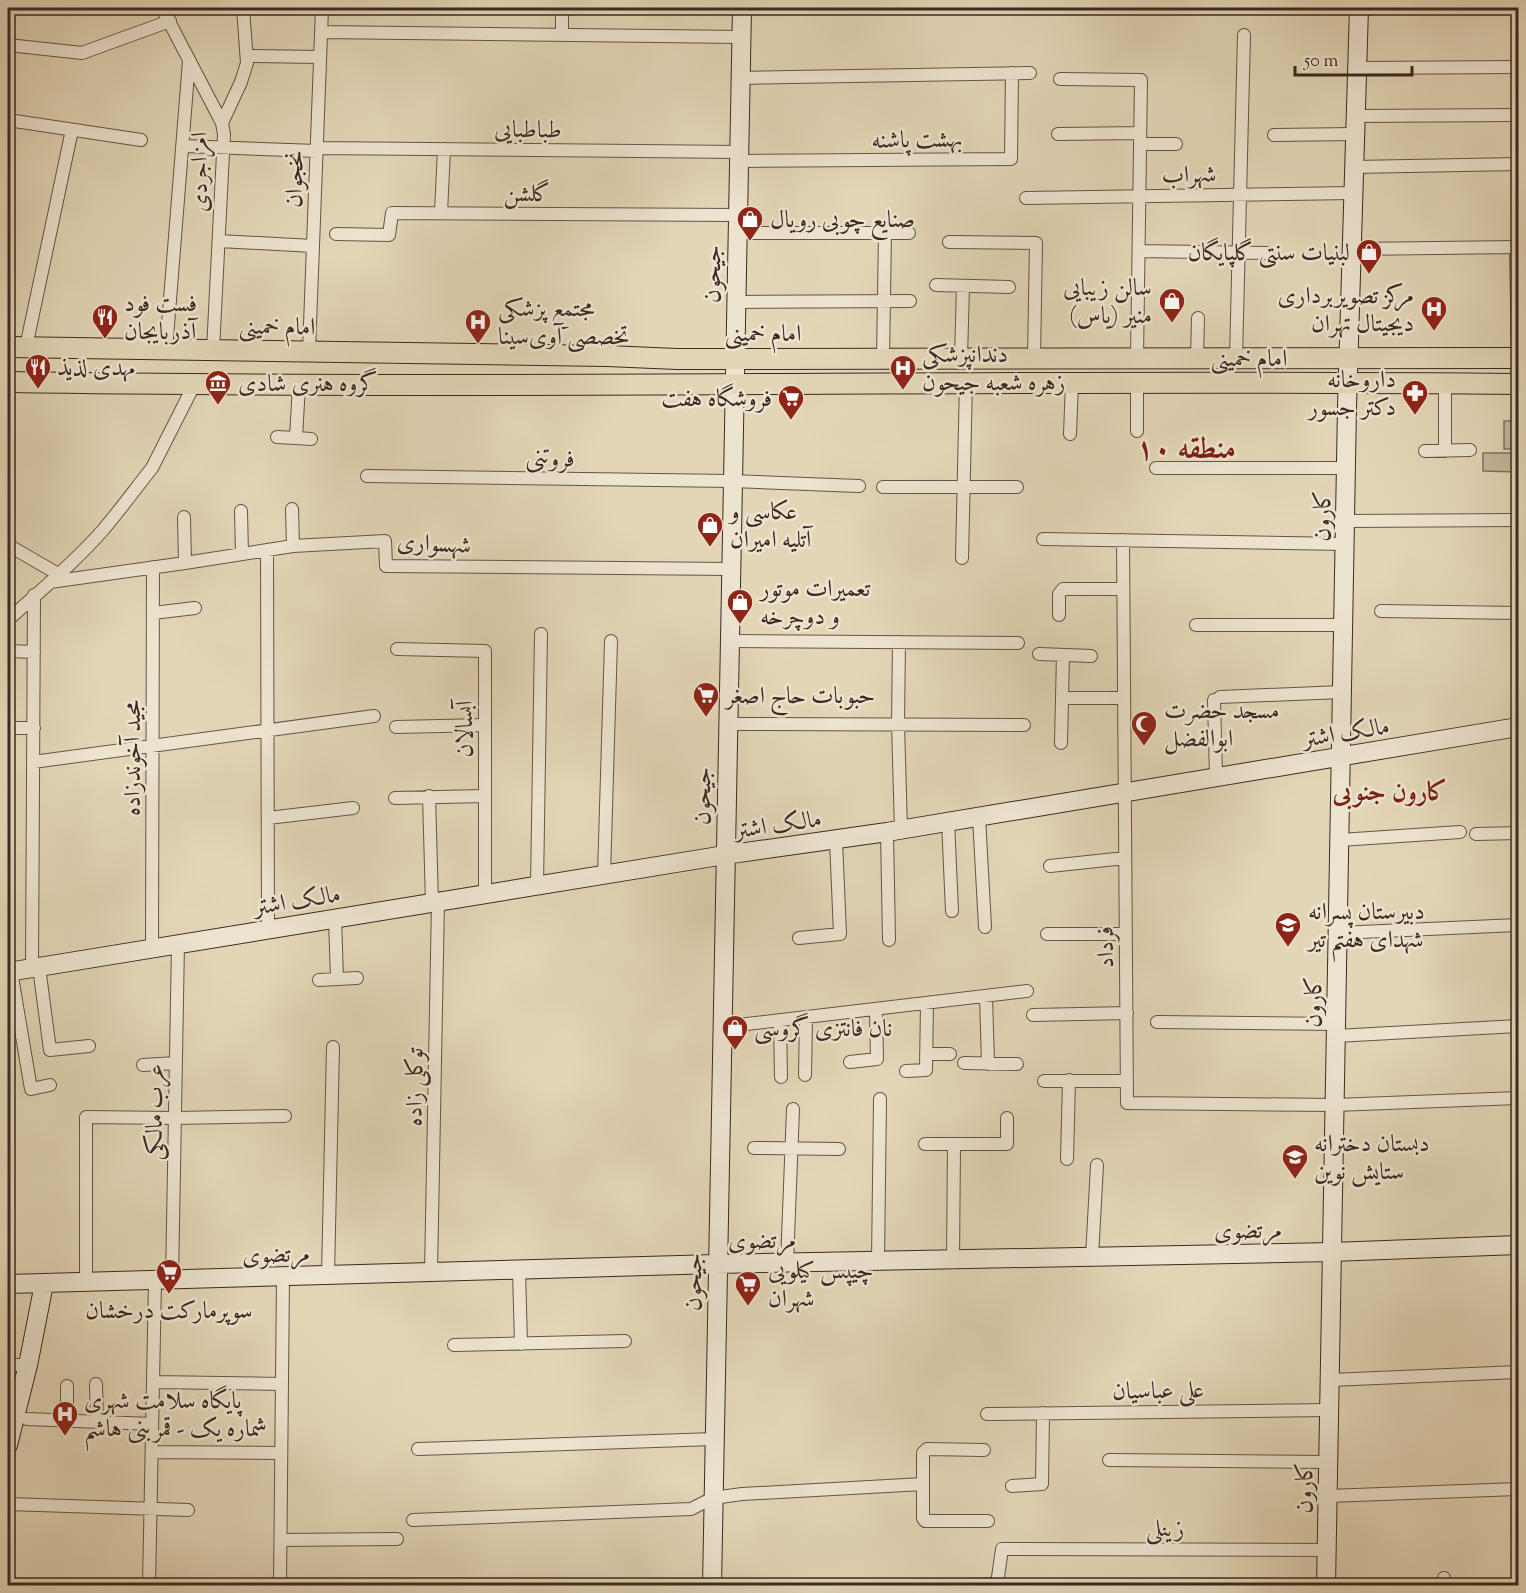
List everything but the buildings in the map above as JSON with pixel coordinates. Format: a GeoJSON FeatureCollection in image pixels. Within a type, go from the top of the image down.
{"type":"FeatureCollection","features":[{"type":"Feature","properties":{"kind":"main road","name":"جیحون"},"geometry":{"type":"LineString","coordinates":[[712,1586],[742,8]]}},
{"type":"Feature","properties":{"kind":"main road"},"geometry":{"type":"LineString","coordinates":[[1348,358],[1359,8]]}},
{"type":"Feature","properties":{"kind":"main road","name":"امام خمینی"},"geometry":{"type":"LineString","coordinates":[[17,347],[735,359],[1518,358]]}},
{"type":"Feature","properties":{"kind":"main road"},"geometry":{"type":"LineString","coordinates":[[663,384],[673,375],[674,367],[664,358]]}},
{"type":"Feature","properties":{"kind":"main road","name":"کارون"},"geometry":{"type":"LineString","coordinates":[[1326,1586],[1348,358]]}},
{"type":"Feature","properties":{"kind":"main road","name":"امام خمینی"},"geometry":{"type":"LineString","coordinates":[[8,382],[194,385],[966,382],[1518,384]]}},
{"type":"Feature","properties":{"kind":"main road","name":"مالک اشتر"},"geometry":{"type":"LineString","coordinates":[[9,971],[725,855],[979,817],[1518,727]]}},
{"type":"Feature","properties":{"kind":"main road","name":"مرتضوی"},"geometry":{"type":"LineString","coordinates":[[8,1284],[717,1264],[1332,1252],[1518,1245]]}},
{"type":"Feature","properties":{"kind":"main road"},"geometry":{"type":"LineString","coordinates":[[8,1444],[28,1365],[44,1284]]}},
{"type":"Feature","properties":{"kind":"street","name":"امزاجردی"},"geometry":{"type":"LineString","coordinates":[[162,8],[222,123],[224,148],[213,351]]}},
{"type":"Feature","properties":{"kind":"street"},"geometry":{"type":"LineString","coordinates":[[222,123],[247,63],[243,8]]}},
{"type":"Feature","properties":{"kind":"street","name":"نخجوان"},"geometry":{"type":"LineString","coordinates":[[309,351],[322,8]]}},
{"type":"Feature","properties":{"kind":"street"},"geometry":{"type":"LineString","coordinates":[[562,8],[562,35]]}},
{"type":"Feature","properties":{"kind":"street"},"geometry":{"type":"LineString","coordinates":[[8,45],[82,53],[170,21]]}},
{"type":"Feature","properties":{"kind":"street"},"geometry":{"type":"LineString","coordinates":[[321,32],[741,37]]}},
{"type":"Feature","properties":{"kind":"street"},"geometry":{"type":"LineString","coordinates":[[1236,358],[1244,35]]}},
{"type":"Feature","properties":{"kind":"street"},"geometry":{"type":"LineString","coordinates":[[247,56],[320,57]]}},
{"type":"Feature","properties":{"kind":"street"},"geometry":{"type":"LineString","coordinates":[[166,350],[189,61]]}},
{"type":"Feature","properties":{"kind":"street"},"geometry":{"type":"LineString","coordinates":[[1357,68],[1518,67]]}},
{"type":"Feature","properties":{"kind":"street","name":"بهشت پاشنه"},"geometry":{"type":"LineString","coordinates":[[739,157],[1011,159],[1012,73]]}},
{"type":"Feature","properties":{"kind":"street"},"geometry":{"type":"LineString","coordinates":[[740,78],[1030,73]]}},
{"type":"Feature","properties":{"kind":"street"},"geometry":{"type":"LineString","coordinates":[[1060,79],[1141,80],[1137,358]]}},
{"type":"Feature","properties":{"kind":"street"},"geometry":{"type":"LineString","coordinates":[[1274,135],[1355,125],[1518,115]]}},
{"type":"Feature","properties":{"kind":"street"},"geometry":{"type":"LineString","coordinates":[[8,120],[141,140]]}},
{"type":"Feature","properties":{"kind":"street"},"geometry":{"type":"LineString","coordinates":[[17,347],[72,130]]}},
{"type":"Feature","properties":{"kind":"street"},"geometry":{"type":"LineString","coordinates":[[1058,134],[1140,138],[1176,144]]}},
{"type":"Feature","properties":{"kind":"street","name":"طباطبایی"},"geometry":{"type":"LineString","coordinates":[[183,146],[444,149],[739,157]]}},
{"type":"Feature","properties":{"kind":"street"},"geometry":{"type":"LineString","coordinates":[[441,213],[444,149]]}},
{"type":"Feature","properties":{"kind":"street"},"geometry":{"type":"LineString","coordinates":[[1354,167],[1518,164]]}},
{"type":"Feature","properties":{"kind":"street","name":"شهراب"},"geometry":{"type":"LineString","coordinates":[[1026,198],[1353,193]]}},
{"type":"Feature","properties":{"kind":"street","name":"گلشن"},"geometry":{"type":"LineString","coordinates":[[336,234],[389,235],[392,213],[737,224],[909,233]]}},
{"type":"Feature","properties":{"kind":"street"},"geometry":{"type":"LineString","coordinates":[[883,359],[885,233]]}},
{"type":"Feature","properties":{"kind":"street"},"geometry":{"type":"LineString","coordinates":[[219,242],[313,246]]}},
{"type":"Feature","properties":{"kind":"street"},"geometry":{"type":"LineString","coordinates":[[954,242],[1036,243],[1034,358]]}},
{"type":"Feature","properties":{"kind":"street"},"geometry":{"type":"LineString","coordinates":[[1352,249],[1517,247],[1518,358]]}},
{"type":"Feature","properties":{"kind":"street"},"geometry":{"type":"LineString","coordinates":[[1139,251],[1268,253]]}},
{"type":"Feature","properties":{"kind":"street"},"geometry":{"type":"LineString","coordinates":[[936,285],[1009,286]]}},
{"type":"Feature","properties":{"kind":"street"},"geometry":{"type":"LineString","coordinates":[[961,358],[963,286]]}},
{"type":"Feature","properties":{"kind":"street"},"geometry":{"type":"LineString","coordinates":[[736,302],[910,302]]}},
{"type":"Feature","properties":{"kind":"street"},"geometry":{"type":"LineString","coordinates":[[1197,358],[1198,318]]}},
{"type":"Feature","properties":{"kind":"street"},"geometry":{"type":"LineString","coordinates":[[962,558],[966,382]]}},
{"type":"Feature","properties":{"kind":"street"},"geometry":{"type":"LineString","coordinates":[[1071,434],[1072,382]]}},
{"type":"Feature","properties":{"kind":"street"},"geometry":{"type":"LineString","coordinates":[[1137,382],[1137,431]]}},
{"type":"Feature","properties":{"kind":"street"},"geometry":{"type":"LineString","coordinates":[[1445,383],[1445,451]]}},
{"type":"Feature","properties":{"kind":"street"},"geometry":{"type":"LineString","coordinates":[[9,616],[54,578],[102,531],[152,468],[194,385]]}},
{"type":"Feature","properties":{"kind":"street"},"geometry":{"type":"LineString","coordinates":[[296,438],[299,385]]}},
{"type":"Feature","properties":{"kind":"street"},"geometry":{"type":"LineString","coordinates":[[277,437],[311,439]]}},
{"type":"Feature","properties":{"kind":"street"},"geometry":{"type":"LineString","coordinates":[[1425,451],[1470,450]]}},
{"type":"Feature","properties":{"kind":"street"},"geometry":{"type":"LineString","coordinates":[[1156,468],[1346,468]]}},
{"type":"Feature","properties":{"kind":"street","name":"فروتنی"},"geometry":{"type":"LineString","coordinates":[[367,476],[859,486]]}},
{"type":"Feature","properties":{"kind":"street"},"geometry":{"type":"LineString","coordinates":[[883,487],[1017,487]]}},
{"type":"Feature","properties":{"kind":"street"},"geometry":{"type":"LineString","coordinates":[[292,509],[293,546]]}},
{"type":"Feature","properties":{"kind":"street"},"geometry":{"type":"LineString","coordinates":[[241,511],[242,554]]}},
{"type":"Feature","properties":{"kind":"street"},"geometry":{"type":"LineString","coordinates":[[184,517],[185,563]]}},
{"type":"Feature","properties":{"kind":"street"},"geometry":{"type":"LineString","coordinates":[[1345,521],[1518,520]]}},
{"type":"Feature","properties":{"kind":"street"},"geometry":{"type":"LineString","coordinates":[[1043,539],[1345,544]]}},
{"type":"Feature","properties":{"kind":"street","name":"فرداد"},"geometry":{"type":"LineString","coordinates":[[1123,540],[1127,1103],[1335,1105]]}},
{"type":"Feature","properties":{"kind":"street","name":"شهسواری"},"geometry":{"type":"LineString","coordinates":[[54,578],[185,563],[293,546],[385,541],[386,566],[731,569]]}},
{"type":"Feature","properties":{"kind":"street"},"geometry":{"type":"LineString","coordinates":[[8,545],[54,578]]}},
{"type":"Feature","properties":{"kind":"street"},"geometry":{"type":"LineString","coordinates":[[267,550],[268,930]]}},
{"type":"Feature","properties":{"kind":"street","name":"مجید آخوندزاده"},"geometry":{"type":"LineString","coordinates":[[152,948],[153,567]]}},
{"type":"Feature","properties":{"kind":"street"},"geometry":{"type":"LineString","coordinates":[[1059,615],[1060,590],[1068,588],[1123,589]]}},
{"type":"Feature","properties":{"kind":"street"},"geometry":{"type":"LineString","coordinates":[[34,595],[35,967],[50,1050],[89,1046]]}},
{"type":"Feature","properties":{"kind":"street"},"geometry":{"type":"LineString","coordinates":[[153,613],[195,608]]}},
{"type":"Feature","properties":{"kind":"street"},"geometry":{"type":"LineString","coordinates":[[1381,611],[1518,613]]}},
{"type":"Feature","properties":{"kind":"street"},"geometry":{"type":"LineString","coordinates":[[1196,625],[1344,625]]}},
{"type":"Feature","properties":{"kind":"street"},"geometry":{"type":"LineString","coordinates":[[537,886],[541,634]]}},
{"type":"Feature","properties":{"kind":"street"},"geometry":{"type":"LineString","coordinates":[[604,875],[611,641]]}},
{"type":"Feature","properties":{"kind":"street"},"geometry":{"type":"LineString","coordinates":[[729,641],[1018,643]]}},
{"type":"Feature","properties":{"kind":"street"},"geometry":{"type":"LineString","coordinates":[[889,940],[899,642]]}},
{"type":"Feature","properties":{"kind":"street","name":"آبسالان"},"geometry":{"type":"LineString","coordinates":[[397,649],[484,651],[485,894]]}},
{"type":"Feature","properties":{"kind":"street"},"geometry":{"type":"LineString","coordinates":[[8,651],[34,652]]}},
{"type":"Feature","properties":{"kind":"street"},"geometry":{"type":"LineString","coordinates":[[1039,654],[1091,656]]}},
{"type":"Feature","properties":{"kind":"street"},"geometry":{"type":"LineString","coordinates":[[1061,743],[1063,655]]}},
{"type":"Feature","properties":{"kind":"street"},"geometry":{"type":"LineString","coordinates":[[1216,776],[1217,698],[1342,692]]}},
{"type":"Feature","properties":{"kind":"street"},"geometry":{"type":"LineString","coordinates":[[1062,698],[1124,698]]}},
{"type":"Feature","properties":{"kind":"street"},"geometry":{"type":"LineString","coordinates":[[33,762],[374,716]]}},
{"type":"Feature","properties":{"kind":"street"},"geometry":{"type":"LineString","coordinates":[[728,724],[1023,725]]}},
{"type":"Feature","properties":{"kind":"street"},"geometry":{"type":"LineString","coordinates":[[396,727],[484,725]]}},
{"type":"Feature","properties":{"kind":"street"},"geometry":{"type":"LineString","coordinates":[[8,728],[34,728]]}},
{"type":"Feature","properties":{"kind":"street","name":"توکلی زاده"},"geometry":{"type":"LineString","coordinates":[[429,796],[435,902],[432,1273]]}},
{"type":"Feature","properties":{"kind":"street"},"geometry":{"type":"LineString","coordinates":[[395,798],[485,796]]}},
{"type":"Feature","properties":{"kind":"street"},"geometry":{"type":"LineString","coordinates":[[268,818],[353,808]]}},
{"type":"Feature","properties":{"kind":"street"},"geometry":{"type":"LineString","coordinates":[[979,817],[985,927]]}},
{"type":"Feature","properties":{"kind":"street"},"geometry":{"type":"LineString","coordinates":[[948,821],[952,911]]}},
{"type":"Feature","properties":{"kind":"street"},"geometry":{"type":"LineString","coordinates":[[1340,840],[1460,832]]}},
{"type":"Feature","properties":{"kind":"street"},"geometry":{"type":"LineString","coordinates":[[1476,834],[1518,832]]}},
{"type":"Feature","properties":{"kind":"street"},"geometry":{"type":"LineString","coordinates":[[799,938],[840,934],[836,840]]}},
{"type":"Feature","properties":{"kind":"street"},"geometry":{"type":"LineString","coordinates":[[1050,866],[1125,858]]}},
{"type":"Feature","properties":{"kind":"street"},"geometry":{"type":"LineString","coordinates":[[335,919],[337,979]]}},
{"type":"Feature","properties":{"kind":"street"},"geometry":{"type":"LineString","coordinates":[[1338,933],[1518,926]]}},
{"type":"Feature","properties":{"kind":"street"},"geometry":{"type":"LineString","coordinates":[[1047,934],[1126,934]]}},
{"type":"Feature","properties":{"kind":"street","name":"عرب مالکی"},"geometry":{"type":"LineString","coordinates":[[148,1586],[153,1382],[164,1281],[175,1118],[178,944]]}},
{"type":"Feature","properties":{"kind":"street"},"geometry":{"type":"LineString","coordinates":[[9,971],[31,1089],[50,1085]]}},
{"type":"Feature","properties":{"kind":"street"},"geometry":{"type":"LineString","coordinates":[[319,980],[357,978]]}},
{"type":"Feature","properties":{"kind":"street"},"geometry":{"type":"LineString","coordinates":[[721,1027],[1028,991]]}},
{"type":"Feature","properties":{"kind":"street"},"geometry":{"type":"LineString","coordinates":[[986,996],[988,1064]]}},
{"type":"Feature","properties":{"kind":"street"},"geometry":{"type":"LineString","coordinates":[[906,1071],[926,1070],[927,1003]]}},
{"type":"Feature","properties":{"kind":"street"},"geometry":{"type":"LineString","coordinates":[[850,1062],[877,1059],[876,1009]]}},
{"type":"Feature","properties":{"kind":"street"},"geometry":{"type":"LineString","coordinates":[[1033,1015],[1127,1012]]}},
{"type":"Feature","properties":{"kind":"street"},"geometry":{"type":"LineString","coordinates":[[805,1075],[806,1017]]}},
{"type":"Feature","properties":{"kind":"street"},"geometry":{"type":"LineString","coordinates":[[780,1020],[781,1077]]}},
{"type":"Feature","properties":{"kind":"street"},"geometry":{"type":"LineString","coordinates":[[1157,1022],[1336,1030],[1518,1026]]}},
{"type":"Feature","properties":{"kind":"street"},"geometry":{"type":"LineString","coordinates":[[328,1276],[333,1047]]}},
{"type":"Feature","properties":{"kind":"street"},"geometry":{"type":"LineString","coordinates":[[926,1054],[950,1054]]}},
{"type":"Feature","properties":{"kind":"street"},"geometry":{"type":"LineString","coordinates":[[143,1065],[176,1063]]}},
{"type":"Feature","properties":{"kind":"street"},"geometry":{"type":"LineString","coordinates":[[964,1064],[1017,1064]]}},
{"type":"Feature","properties":{"kind":"street"},"geometry":{"type":"LineString","coordinates":[[1067,1159],[1069,1080]]}},
{"type":"Feature","properties":{"kind":"street"},"geometry":{"type":"LineString","coordinates":[[1044,1081],[1127,1081]]}},
{"type":"Feature","properties":{"kind":"street"},"geometry":{"type":"LineString","coordinates":[[1335,1105],[1518,1098]]}},
{"type":"Feature","properties":{"kind":"street"},"geometry":{"type":"LineString","coordinates":[[878,1261],[880,1099]]}},
{"type":"Feature","properties":{"kind":"street"},"geometry":{"type":"LineString","coordinates":[[787,1263],[793,1109]]}},
{"type":"Feature","properties":{"kind":"street"},"geometry":{"type":"LineString","coordinates":[[86,1283],[86,1117],[285,1116]]}},
{"type":"Feature","properties":{"kind":"street"},"geometry":{"type":"LineString","coordinates":[[925,1144],[1007,1144],[1007,1118]]}},
{"type":"Feature","properties":{"kind":"street"},"geometry":{"type":"LineString","coordinates":[[953,1260],[954,1144]]}},
{"type":"Feature","properties":{"kind":"street"},"geometry":{"type":"LineString","coordinates":[[754,1148],[839,1149]]}},
{"type":"Feature","properties":{"kind":"street"},"geometry":{"type":"LineString","coordinates":[[1092,1257],[1097,1165]]}},
{"type":"Feature","properties":{"kind":"street"},"geometry":{"type":"LineString","coordinates":[[519,1270],[520,1344]]}},
{"type":"Feature","properties":{"kind":"street"},"geometry":{"type":"LineString","coordinates":[[280,1586],[283,1277]]}},
{"type":"Feature","properties":{"kind":"street"},"geometry":{"type":"LineString","coordinates":[[454,1345],[625,1341]]}},
{"type":"Feature","properties":{"kind":"street"},"geometry":{"type":"LineString","coordinates":[[8,1365],[28,1365]]}},
{"type":"Feature","properties":{"kind":"street"},"geometry":{"type":"LineString","coordinates":[[1330,1380],[1518,1372]]}},
{"type":"Feature","properties":{"kind":"street"},"geometry":{"type":"LineString","coordinates":[[153,1382],[282,1384]]}},
{"type":"Feature","properties":{"kind":"street"},"geometry":{"type":"LineString","coordinates":[[96,1384],[97,1422]]}},
{"type":"Feature","properties":{"kind":"street"},"geometry":{"type":"LineString","coordinates":[[67,1386],[67,1420]]}},
{"type":"Feature","properties":{"kind":"street","name":"علی عباسیان"},"geometry":{"type":"LineString","coordinates":[[987,1414],[1329,1410]]}},
{"type":"Feature","properties":{"kind":"street"},"geometry":{"type":"LineString","coordinates":[[1012,1486],[1042,1484],[1043,1413]]}},
{"type":"Feature","properties":{"kind":"street"},"geometry":{"type":"LineString","coordinates":[[27,1419],[152,1424]]}},
{"type":"Feature","properties":{"kind":"street"},"geometry":{"type":"LineString","coordinates":[[418,1449],[714,1440]]}},
{"type":"Feature","properties":{"kind":"street"},"geometry":{"type":"LineString","coordinates":[[984,1450],[927,1449],[923,1453],[923,1518],[925,1521],[988,1521]]}},
{"type":"Feature","properties":{"kind":"street"},"geometry":{"type":"LineString","coordinates":[[152,1452],[281,1453]]}},
{"type":"Feature","properties":{"kind":"street"},"geometry":{"type":"LineString","coordinates":[[1109,1460],[1329,1462]]}},
{"type":"Feature","properties":{"kind":"street"},"geometry":{"type":"LineString","coordinates":[[413,1520],[691,1509],[713,1498],[753,1493],[923,1484]]}},
{"type":"Feature","properties":{"kind":"street"},"geometry":{"type":"LineString","coordinates":[[1328,1496],[1518,1489]]}},
{"type":"Feature","properties":{"kind":"street"},"geometry":{"type":"LineString","coordinates":[[8,1504],[188,1510]]}},
{"type":"Feature","properties":{"kind":"street"},"geometry":{"type":"LineString","coordinates":[[280,1540],[397,1539]]}},
{"type":"Feature","properties":{"kind":"street","name":"زینلی"},"geometry":{"type":"LineString","coordinates":[[931,1586],[997,1584],[1002,1549],[1327,1550]]}},
{"type":"Feature","properties":{"kind":"shaded area"},"geometry":{"type":"Polygon","coordinates":[[[1504,421],[1518,421],[1518,449],[1504,449],[1504,421]]]}},
{"type":"Feature","properties":{"kind":"shaded area"},"geometry":{"type":"Polygon","coordinates":[[[1483,453],[1518,453],[1518,472],[1483,471],[1483,453]]]}},
{"type":"Feature","properties":{"kind":"place","name":"صنایع چوبی رویال"},"geometry":{"type":"Point","coordinates":[750,242]}},
{"type":"Feature","properties":{"kind":"place","name":"لبنیات سنتی گلپایگان"},"geometry":{"type":"Point","coordinates":[1369,275]}},
{"type":"Feature","properties":{"kind":"place","name":"سالن زیبایی منیر (یاس)"},"geometry":{"type":"Point","coordinates":[1172,324]}},
{"type":"Feature","properties":{"kind":"place","name":"مرکز تصویربرداری دیجیتال تهران"},"geometry":{"type":"Point","coordinates":[1434,332]}},
{"type":"Feature","properties":{"kind":"place","name":"فست فود آذربایجان"},"geometry":{"type":"Point","coordinates":[105,340]}},
{"type":"Feature","properties":{"kind":"place","name":"مجتمع پزشکی تخصصی آوی‌سینا"},"geometry":{"type":"Point","coordinates":[478,345]}},
{"type":"Feature","properties":{"kind":"place","name":"مهدی لذیذ"},"geometry":{"type":"Point","coordinates":[38,390]}},
{"type":"Feature","properties":{"kind":"place","name":"دندانپزشکی زهره شعبه جیحون"},"geometry":{"type":"Point","coordinates":[903,391]}},
{"type":"Feature","properties":{"kind":"place","name":"گروه هنری شادی"},"geometry":{"type":"Point","coordinates":[218,406]}},
{"type":"Feature","properties":{"kind":"place","name":"داروخانه دکتر جسور"},"geometry":{"type":"Point","coordinates":[1415,416]}},
{"type":"Feature","properties":{"kind":"place","name":"فروشگاه هفت"},"geometry":{"type":"Point","coordinates":[791,421]}},
{"type":"Feature","properties":{"kind":"place","name":"عکاسی و آتلیه امیران"},"geometry":{"type":"Point","coordinates":[710,548]}},
{"type":"Feature","properties":{"kind":"place","name":"تعمیرات موتور و دوچرخه"},"geometry":{"type":"Point","coordinates":[740,625]}},
{"type":"Feature","properties":{"kind":"place","name":"حبوبات حاج اصغر"},"geometry":{"type":"Point","coordinates":[706,718]}},
{"type":"Feature","properties":{"kind":"place","name":"مسجد حضرت ابوالفضل"},"geometry":{"type":"Point","coordinates":[1144,747]}},
{"type":"Feature","properties":{"kind":"place","name":"دبیرستان پسرانه شهدای هفتم تیر"},"geometry":{"type":"Point","coordinates":[1288,948]}},
{"type":"Feature","properties":{"kind":"place","name":"نان فانتزی گروسی"},"geometry":{"type":"Point","coordinates":[735,1051]}},
{"type":"Feature","properties":{"kind":"place","name":"دبستان دخترانه ستایش نوین"},"geometry":{"type":"Point","coordinates":[1295,1180]}},
{"type":"Feature","properties":{"kind":"place","name":"سوپرمارکت درخشان"},"geometry":{"type":"Point","coordinates":[169,1295]}},
{"type":"Feature","properties":{"kind":"place","name":"چیپس کیلویی شهران"},"geometry":{"type":"Point","coordinates":[748,1307]}},
{"type":"Feature","properties":{"kind":"place","name":"پایگاه سلامت شهری شماره یک - قمربنی هاشم"},"geometry":{"type":"Point","coordinates":[65,1437]}},
{"type":"Feature","properties":{"kind":"district","name":"منطقه ۱۰"},"geometry":{"type":"Point","coordinates":[1186,448]}},
{"type":"Feature","properties":{"kind":"district","name":"کارون جنوبی"},"geometry":{"type":"Point","coordinates":[1390,791]}}]}
